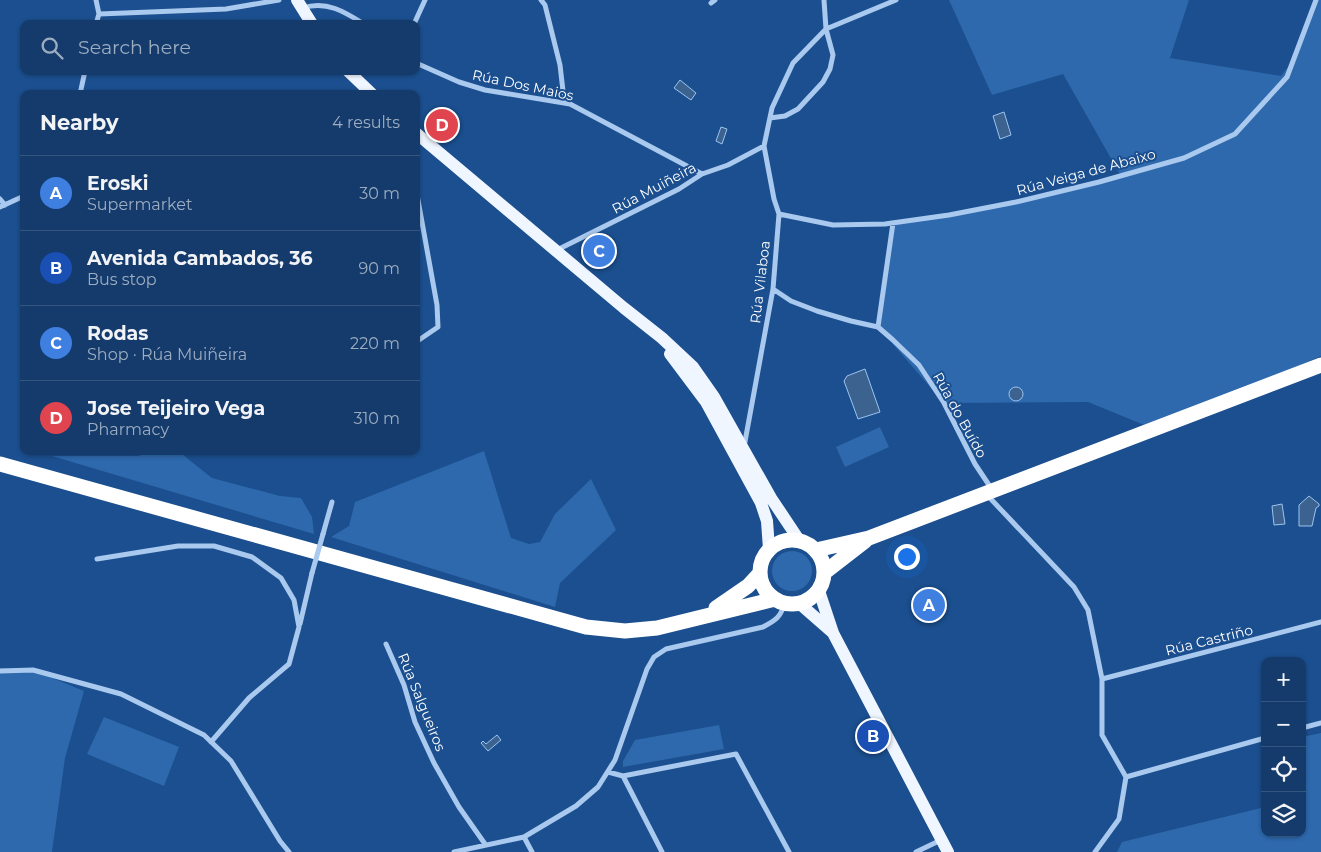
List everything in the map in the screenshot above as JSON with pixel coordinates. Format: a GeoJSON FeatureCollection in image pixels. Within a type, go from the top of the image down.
{"type":"FeatureCollection","features":[{"type":"Feature","properties":{"kind":"highway"},"geometry":{"type":"LineString","coordinates":[[816,550],[869,538],[1321,365]]}},
{"type":"Feature","properties":{"kind":"highway"},"geometry":{"type":"LineString","coordinates":[[0,464],[586,627],[625,631],[657,628],[780,601],[800,604],[807,601],[819,591],[825,572],[823,560],[808,543],[799,540],[785,540],[769,549],[763,558],[760,573],[764,588],[780,601]]}},
{"type":"Feature","properties":{"kind":"highway"},"geometry":{"type":"LineString","coordinates":[[825,572],[869,538]]}},
{"type":"Feature","properties":{"kind":"highway"},"geometry":{"type":"LineString","coordinates":[[693,620],[734,598],[760,573]]}},
{"type":"Feature","properties":{"kind":"main road"},"geometry":{"type":"LineString","coordinates":[[299,4],[309,20]]}},
{"type":"Feature","properties":{"kind":"main road"},"geometry":{"type":"LineString","coordinates":[[352,75],[368,90]]}},
{"type":"Feature","properties":{"kind":"main road"},"geometry":{"type":"LineString","coordinates":[[420,136],[662,338],[693,367],[714,397],[771,498],[799,540]]}},
{"type":"Feature","properties":{"kind":"main road"},"geometry":{"type":"LineString","coordinates":[[651,330],[706,402],[761,503],[767,521],[769,549]]}},
{"type":"Feature","properties":{"kind":"main road"},"geometry":{"type":"LineString","coordinates":[[819,591],[833,633],[948,852]]}},
{"type":"Feature","properties":{"kind":"main road"},"geometry":{"type":"LineString","coordinates":[[800,604],[833,633]]}},
{"type":"Feature","properties":{"kind":"street"},"geometry":{"type":"LineString","coordinates":[[96,0],[99,14],[97,20]]}},
{"type":"Feature","properties":{"kind":"street"},"geometry":{"type":"LineString","coordinates":[[99,14],[226,8],[279,0]]}},
{"type":"Feature","properties":{"kind":"street"},"geometry":{"type":"LineString","coordinates":[[416,20],[426,0]]}},
{"type":"Feature","properties":{"kind":"street"},"geometry":{"type":"LineString","coordinates":[[541,0],[545,5],[560,65],[563,91],[570,104]]}},
{"type":"Feature","properties":{"kind":"street"},"geometry":{"type":"LineString","coordinates":[[770,118],[785,116],[798,109],[823,82],[830,68],[833,56],[826,29],[824,0]]}},
{"type":"Feature","properties":{"kind":"street"},"geometry":{"type":"LineString","coordinates":[[826,29],[896,0]]}},
{"type":"Feature","properties":{"kind":"street","name":"Rúa Veiga de Abaixo"},"geometry":{"type":"LineString","coordinates":[[780,214],[833,225],[893,223],[958,214],[1099,182],[1184,158],[1235,134],[1287,77],[1316,0]]}},
{"type":"Feature","properties":{"kind":"street"},"geometry":{"type":"LineString","coordinates":[[299,4],[321,4],[337,7],[358,20]]}},
{"type":"Feature","properties":{"kind":"street","name":"Rúa Vilaboa"},"geometry":{"type":"LineString","coordinates":[[744,449],[773,289],[780,214],[774,199],[764,146],[772,108],[793,63],[826,29]]}},
{"type":"Feature","properties":{"kind":"street","name":"Rúa Dos Maios"},"geometry":{"type":"LineString","coordinates":[[420,64],[452,79],[485,90],[570,104],[702,174]]}},
{"type":"Feature","properties":{"kind":"street"},"geometry":{"type":"LineString","coordinates":[[81,90],[84,75]]}},
{"type":"Feature","properties":{"kind":"street","name":"Rúa Muiñeira"},"geometry":{"type":"LineString","coordinates":[[555,250],[679,189],[702,174],[728,165],[764,146]]}},
{"type":"Feature","properties":{"kind":"street"},"geometry":{"type":"LineString","coordinates":[[0,199],[3,206],[20,198]]}},
{"type":"Feature","properties":{"kind":"street"},"geometry":{"type":"LineString","coordinates":[[420,211],[437,305],[438,328],[420,339]]}},
{"type":"Feature","properties":{"kind":"street"},"geometry":{"type":"LineString","coordinates":[[773,289],[791,301],[817,311],[878,327],[893,223]]}},
{"type":"Feature","properties":{"kind":"street","name":"Rúa do Buído"},"geometry":{"type":"LineString","coordinates":[[878,327],[918,365],[944,403],[989,492],[1074,587],[1088,610],[1102,679],[1102,735],[1126,777]]}},
{"type":"Feature","properties":{"kind":"street"},"geometry":{"type":"LineString","coordinates":[[211,742],[249,698],[289,664],[332,502]]}},
{"type":"Feature","properties":{"kind":"street"},"geometry":{"type":"LineString","coordinates":[[97,559],[186,546],[214,546],[252,557],[281,578],[294,600],[300,627]]}},
{"type":"Feature","properties":{"kind":"street"},"geometry":{"type":"LineString","coordinates":[[454,852],[524,837],[576,806],[598,787],[615,760],[646,669],[654,656],[666,648],[763,627],[777,619],[783,610],[780,601]]}},
{"type":"Feature","properties":{"kind":"street","name":"Rúa Castriño"},"geometry":{"type":"LineString","coordinates":[[1102,679],[1321,622]]}},
{"type":"Feature","properties":{"kind":"street","name":"Rúa Salgueiros"},"geometry":{"type":"LineString","coordinates":[[386,644],[404,685],[415,722],[434,763],[459,807],[485,844]]}},
{"type":"Feature","properties":{"kind":"street"},"geometry":{"type":"LineString","coordinates":[[0,671],[33,670],[121,694],[204,735],[231,761],[280,841],[289,852]]}},
{"type":"Feature","properties":{"kind":"street"},"geometry":{"type":"LineString","coordinates":[[1306,727],[1321,722]]}},
{"type":"Feature","properties":{"kind":"street"},"geometry":{"type":"LineString","coordinates":[[1095,852],[1119,818],[1126,777],[1261,739]]}},
{"type":"Feature","properties":{"kind":"street"},"geometry":{"type":"LineString","coordinates":[[608,772],[623,776],[736,754],[789,852]]}},
{"type":"Feature","properties":{"kind":"street"},"geometry":{"type":"LineString","coordinates":[[623,776],[662,852]]}},
{"type":"Feature","properties":{"kind":"street"},"geometry":{"type":"LineString","coordinates":[[524,837],[532,852]]}},
{"type":"Feature","properties":{"kind":"street"},"geometry":{"type":"LineString","coordinates":[[916,852],[942,839]]}},
{"type":"Feature","properties":{"kind":"shaded area"},"geometry":{"type":"Polygon","coordinates":[[[949,0],[1189,0],[1170,58],[1281,76],[1295,58],[1317,0],[1321,0],[1321,356],[1154,429],[1088,402],[944,403],[878,327],[893,223],[1016,202],[1121,176],[1063,74],[992,95],[949,0]]]}},
{"type":"Feature","properties":{"kind":"shaded area"},"geometry":{"type":"Polygon","coordinates":[[[680,80],[696,93],[691,100],[674,88],[680,80]]]}},
{"type":"Feature","properties":{"kind":"shaded area"},"geometry":{"type":"Polygon","coordinates":[[[1004,112],[1011,135],[1000,139],[993,116],[1004,112]]]}},
{"type":"Feature","properties":{"kind":"shaded area"},"geometry":{"type":"Polygon","coordinates":[[[721,127],[727,129],[722,144],[716,141],[721,127]]]}},
{"type":"Feature","properties":{"kind":"shaded area"},"geometry":{"type":"Polygon","coordinates":[[[865,369],[880,412],[858,419],[844,381],[847,376],[865,369]]]}},
{"type":"Feature","properties":{"kind":"shaded area"},"geometry":{"type":"Polygon","coordinates":[[[1013,387],[1019,387],[1023,394],[1019,401],[1013,401],[1009,397],[1009,391],[1013,387]]]}},
{"type":"Feature","properties":{"kind":"shaded area"},"geometry":{"type":"Polygon","coordinates":[[[880,427],[889,447],[845,467],[836,447],[880,427]]]}},
{"type":"Feature","properties":{"kind":"shaded area"},"geometry":{"type":"Polygon","coordinates":[[[484,451],[511,538],[529,544],[540,542],[555,514],[591,479],[616,530],[560,583],[555,607],[331,537],[349,526],[355,502],[484,451]]]}},
{"type":"Feature","properties":{"kind":"shaded area"},"geometry":{"type":"Polygon","coordinates":[[[183,455],[212,478],[280,496],[301,498],[312,517],[314,534],[52,456],[183,455]]]}},
{"type":"Feature","properties":{"kind":"shaded area"},"geometry":{"type":"Polygon","coordinates":[[[1309,496],[1319,506],[1316,508],[1312,526],[1299,526],[1299,505],[1309,496]]]}},
{"type":"Feature","properties":{"kind":"shaded area"},"geometry":{"type":"Polygon","coordinates":[[[1282,504],[1285,524],[1274,525],[1272,506],[1282,504]]]}},
{"type":"Feature","properties":{"kind":"shaded area"},"geometry":{"type":"Polygon","coordinates":[[[792,551],[806,557],[812,571],[806,585],[792,591],[778,585],[772,571],[778,557],[792,551]]]}},
{"type":"Feature","properties":{"kind":"shaded area"},"geometry":{"type":"Polygon","coordinates":[[[0,668],[33,670],[84,691],[65,758],[52,852],[0,852],[0,668]]]}},
{"type":"Feature","properties":{"kind":"shaded area"},"geometry":{"type":"Polygon","coordinates":[[[104,717],[179,747],[164,786],[87,754],[104,717]]]}},
{"type":"Feature","properties":{"kind":"shaded area"},"geometry":{"type":"Polygon","coordinates":[[[719,725],[724,749],[623,767],[623,761],[635,740],[719,725]]]}},
{"type":"Feature","properties":{"kind":"shaded area"},"geometry":{"type":"Polygon","coordinates":[[[1321,733],[1321,852],[1117,852],[1122,842],[1261,808],[1261,837],[1306,837],[1306,736],[1321,733]]]}},
{"type":"Feature","properties":{"kind":"shaded area"},"geometry":{"type":"Polygon","coordinates":[[[497,735],[501,740],[488,751],[481,743],[483,741],[486,744],[497,735]]]}},
{"type":"Feature","properties":{"kind":"place","name":"Jose Teijeiro Vega"},"geometry":{"type":"Point","coordinates":[442,125]}},
{"type":"Feature","properties":{"kind":"place","name":"Rodas"},"geometry":{"type":"Point","coordinates":[599,251]}},
{"type":"Feature","properties":{"kind":"place","name":"Eroski"},"geometry":{"type":"Point","coordinates":[929,605]}},
{"type":"Feature","properties":{"kind":"place","name":"Avenida Cambados, 36"},"geometry":{"type":"Point","coordinates":[873,736]}}]}
